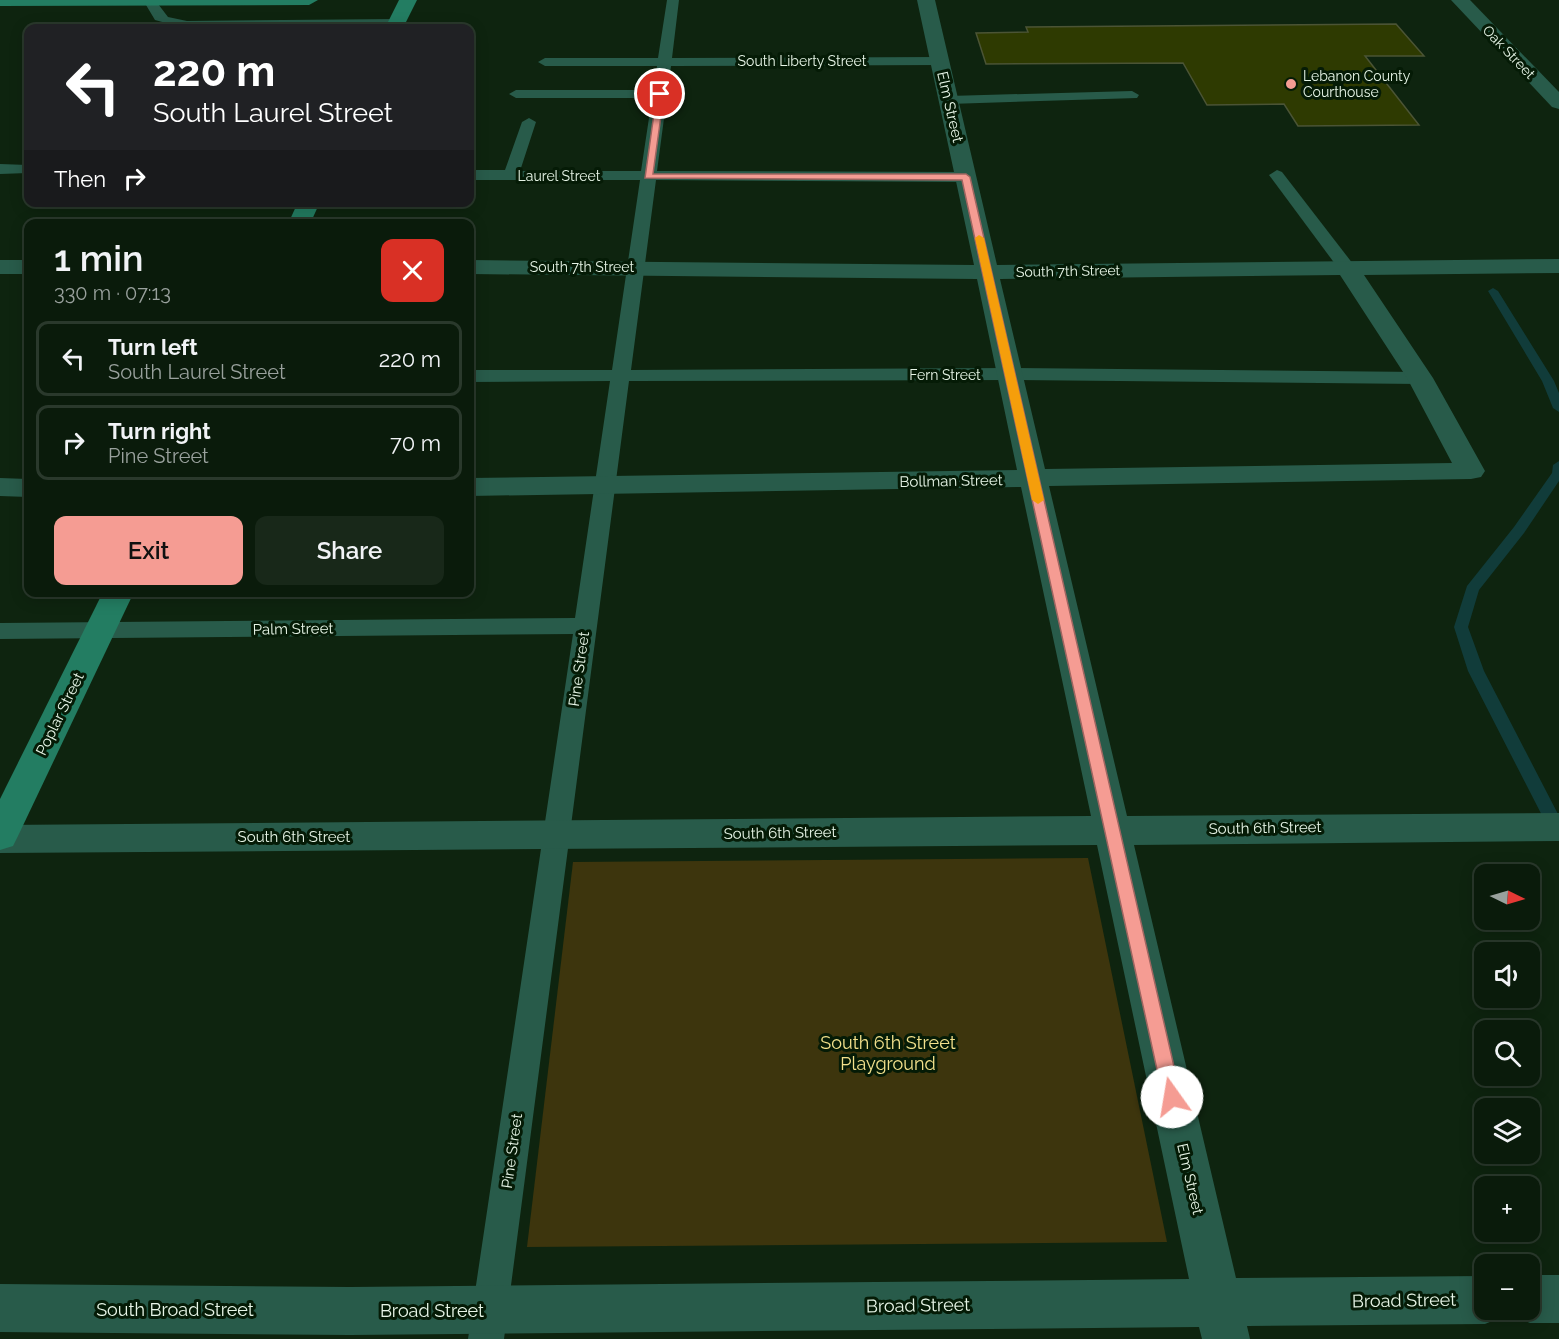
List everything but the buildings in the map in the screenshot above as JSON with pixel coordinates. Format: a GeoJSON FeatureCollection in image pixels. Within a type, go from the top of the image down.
{"type":"FeatureCollection","features":[{"type":"Feature","properties":{"kind":"street"},"geometry":{"type":"LineString","coordinates":[[3,1],[309,0]]}},
{"type":"Feature","properties":{"kind":"street"},"geometry":{"type":"LineString","coordinates":[[396,24],[408,0]]}},
{"type":"Feature","properties":{"kind":"street","name":"Elm Street"},"geometry":{"type":"LineString","coordinates":[[926,0],[1222,1321]]}},
{"type":"Feature","properties":{"kind":"street","name":"Oak Street"},"geometry":{"type":"LineString","coordinates":[[1460,0],[1559,103]]}},
{"type":"Feature","properties":{"kind":"street","name":"South 7th Street"},"geometry":{"type":"LineString","coordinates":[[474,267],[987,272],[1559,266]]}},
{"type":"Feature","properties":{"kind":"street"},"geometry":{"type":"LineString","coordinates":[[0,267],[24,267]]}},
{"type":"Feature","properties":{"kind":"street"},"geometry":{"type":"LineString","coordinates":[[1347,268],[1420,378]]}},
{"type":"Feature","properties":{"kind":"street","name":"Bollman Street"},"geometry":{"type":"LineString","coordinates":[[474,487],[1471,471],[1420,378]]}},
{"type":"Feature","properties":{"kind":"street"},"geometry":{"type":"LineString","coordinates":[[0,488],[24,488]]}},
{"type":"Feature","properties":{"kind":"street","name":"Poplar Street"},"geometry":{"type":"LineString","coordinates":[[0,838],[117,597]]}},
{"type":"Feature","properties":{"kind":"street","name":"South 6th Street"},"geometry":{"type":"LineString","coordinates":[[0,838],[1559,827]]}},
{"type":"Feature","properties":{"kind":"street"},"geometry":{"type":"LineString","coordinates":[[1540,1299],[1559,1299]]}},
{"type":"Feature","properties":{"kind":"street","name":"Broad Street"},"geometry":{"type":"LineString","coordinates":[[350,1311],[488,1324],[1222,1321],[1474,1301]]}},
{"type":"Feature","properties":{"kind":"street","name":"South Broad Street"},"geometry":{"type":"LineString","coordinates":[[0,1308],[350,1311]]}},
{"type":"Feature","properties":{"kind":"lane","name":"Pine Street"},"geometry":{"type":"LineString","coordinates":[[488,1324],[673,0]]}},
{"type":"Feature","properties":{"kind":"lane"},"geometry":{"type":"LineString","coordinates":[[241,24],[257,1]]}},
{"type":"Feature","properties":{"kind":"lane"},"geometry":{"type":"LineString","coordinates":[[149,2],[155,13],[166,23],[173,24]]}},
{"type":"Feature","properties":{"kind":"lane","name":"South Liberty Street"},"geometry":{"type":"LineString","coordinates":[[545,62],[940,61]]}},
{"type":"Feature","properties":{"kind":"lane"},"geometry":{"type":"LineString","coordinates":[[516,94],[660,94]]}},
{"type":"Feature","properties":{"kind":"lane"},"geometry":{"type":"LineString","coordinates":[[949,100],[1132,95]]}},
{"type":"Feature","properties":{"kind":"lane"},"geometry":{"type":"LineString","coordinates":[[512,175],[529,122]]}},
{"type":"Feature","properties":{"kind":"lane"},"geometry":{"type":"LineString","coordinates":[[0,169],[24,170]]}},
{"type":"Feature","properties":{"kind":"lane","name":"Laurel Street"},"geometry":{"type":"LineString","coordinates":[[474,175],[966,177]]}},
{"type":"Feature","properties":{"kind":"lane"},"geometry":{"type":"LineString","coordinates":[[1277,175],[1347,268]]}},
{"type":"Feature","properties":{"kind":"lane","name":"Fern Street"},"geometry":{"type":"LineString","coordinates":[[474,376],[1010,374],[1420,378]]}},
{"type":"Feature","properties":{"kind":"lane","name":"Palm Street"},"geometry":{"type":"LineString","coordinates":[[0,631],[585,626]]}},
{"type":"Feature","properties":{"kind":"green space","name":"South 6th Street Playground"},"geometry":{"type":"Polygon","coordinates":[[[1088,858],[1167,1242],[527,1247],[573,862],[1088,858]]]}},
{"type":"Feature","properties":{"kind":"waterway"},"geometry":{"type":"LineString","coordinates":[[1493,291],[1548,381],[1559,408]]}},
{"type":"Feature","properties":{"kind":"waterway"},"geometry":{"type":"LineString","coordinates":[[1559,465],[1558,473],[1519,530],[1472,589],[1461,627],[1476,671],[1559,832]]}},
{"type":"Feature","properties":{"kind":"slow traffic"},"geometry":{"type":"LineString","coordinates":[[979,238],[1038,500]]}},
{"type":"Feature","properties":{"kind":"place","name":"Lebanon County Courthouse"},"geometry":{"type":"Point","coordinates":[1291,84]}},
{"type":"Feature","properties":{"kind":"route"},"geometry":{"type":"LineString","coordinates":[[660,94],[648,176],[966,177],[1172,1097]]}}]}
